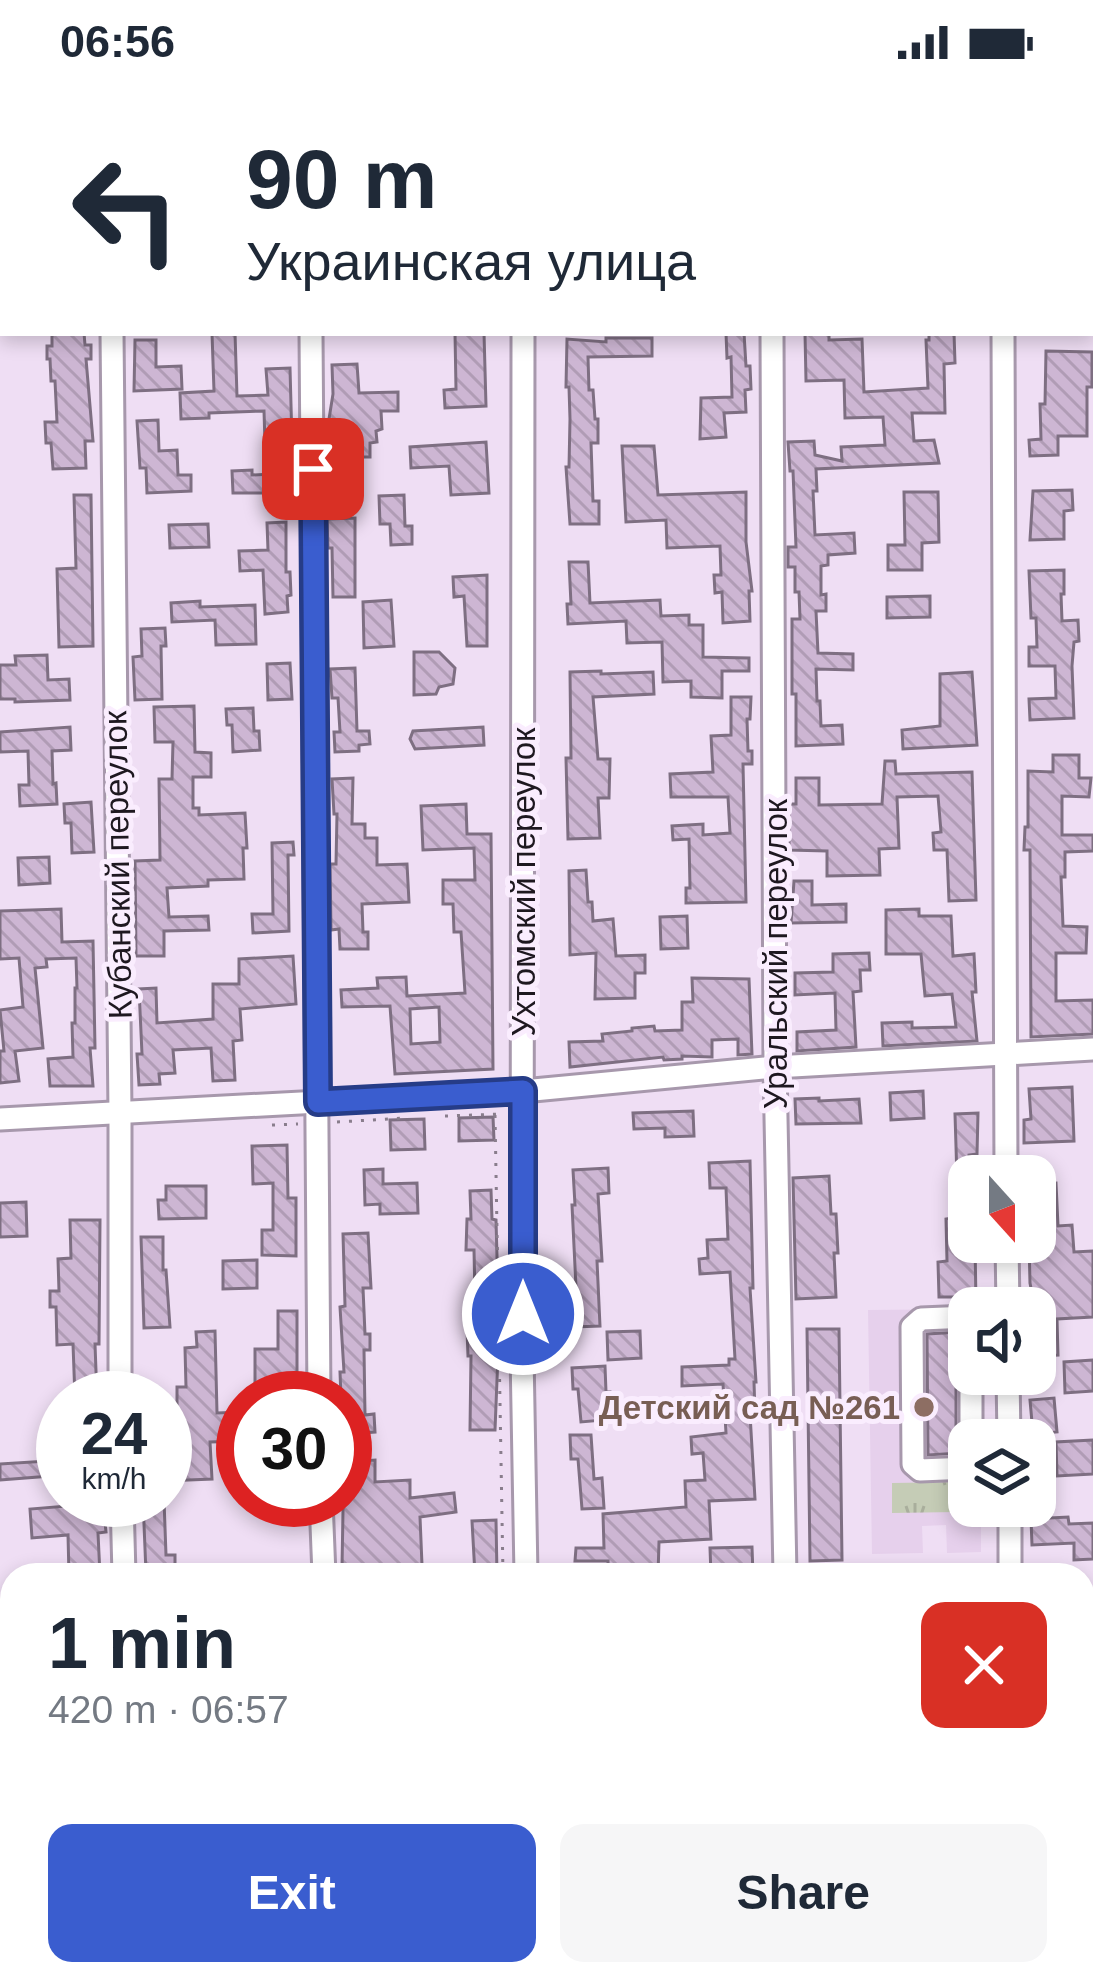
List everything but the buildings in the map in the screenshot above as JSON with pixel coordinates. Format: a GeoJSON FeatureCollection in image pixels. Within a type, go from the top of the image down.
{"type":"FeatureCollection","features":[{"type":"Feature","properties":{"kind":"street","name":"Кубанский переулок"},"geometry":{"type":"LineString","coordinates":[[112,336],[120,1371]]}},
{"type":"Feature","properties":{"kind":"street"},"geometry":{"type":"LineString","coordinates":[[311,336],[319,1371]]}},
{"type":"Feature","properties":{"kind":"street","name":"Ухтомский переулок"},"geometry":{"type":"LineString","coordinates":[[523,336],[526,1563]]}},
{"type":"Feature","properties":{"kind":"street","name":"Уральский переулок"},"geometry":{"type":"LineString","coordinates":[[772,336],[775,1067],[785,1563]]}},
{"type":"Feature","properties":{"kind":"street"},"geometry":{"type":"LineString","coordinates":[[1004,336],[1006,1155]]}},
{"type":"Feature","properties":{"kind":"street"},"geometry":{"type":"LineString","coordinates":[[0,1119],[120,1113],[318,1113],[523,1102],[775,1067],[1093,1049]]}},
{"type":"Feature","properties":{"kind":"street"},"geometry":{"type":"LineString","coordinates":[[948,1318],[921,1319],[912,1327],[913,1464],[920,1470],[948,1469]]}},
{"type":"Feature","properties":{"kind":"street"},"geometry":{"type":"LineString","coordinates":[[123,1527],[124,1563]]}},
{"type":"Feature","properties":{"kind":"street"},"geometry":{"type":"LineString","coordinates":[[322,1527],[324,1563]]}},
{"type":"Feature","properties":{"kind":"street"},"geometry":{"type":"LineString","coordinates":[[1002,1527],[1008,1563]]}},
{"type":"Feature","properties":{"kind":"path"},"geometry":{"type":"LineString","coordinates":[[430,1117],[495,1114],[523,1102]]}},
{"type":"Feature","properties":{"kind":"path"},"geometry":{"type":"LineString","coordinates":[[318,1113],[406,1118]]}},
{"type":"Feature","properties":{"kind":"path"},"geometry":{"type":"LineString","coordinates":[[495,1114],[503,1563]]}},
{"type":"Feature","properties":{"kind":"shaded area","name":"Детский сад №261"},"geometry":{"type":"Polygon","coordinates":[[[948,1309],[948,1395],[969,1395],[969,1419],[948,1419],[948,1527],[981,1527],[981,1552],[947,1553],[946,1525],[922,1526],[923,1553],[872,1554],[868,1310],[948,1309]]]}},
{"type":"Feature","properties":{"kind":"green space"},"geometry":{"type":"Polygon","coordinates":[[[948,1482],[948,1512],[892,1513],[892,1483],[948,1482]]]}},
{"type":"Feature","properties":{"kind":"place","name":"Детский сад №261"},"geometry":{"type":"Point","coordinates":[924,1407]}},
{"type":"Feature","properties":{"kind":"route"},"geometry":{"type":"LineString","coordinates":[[313,469],[318,1102],[523,1091],[523,1314]]}}]}
